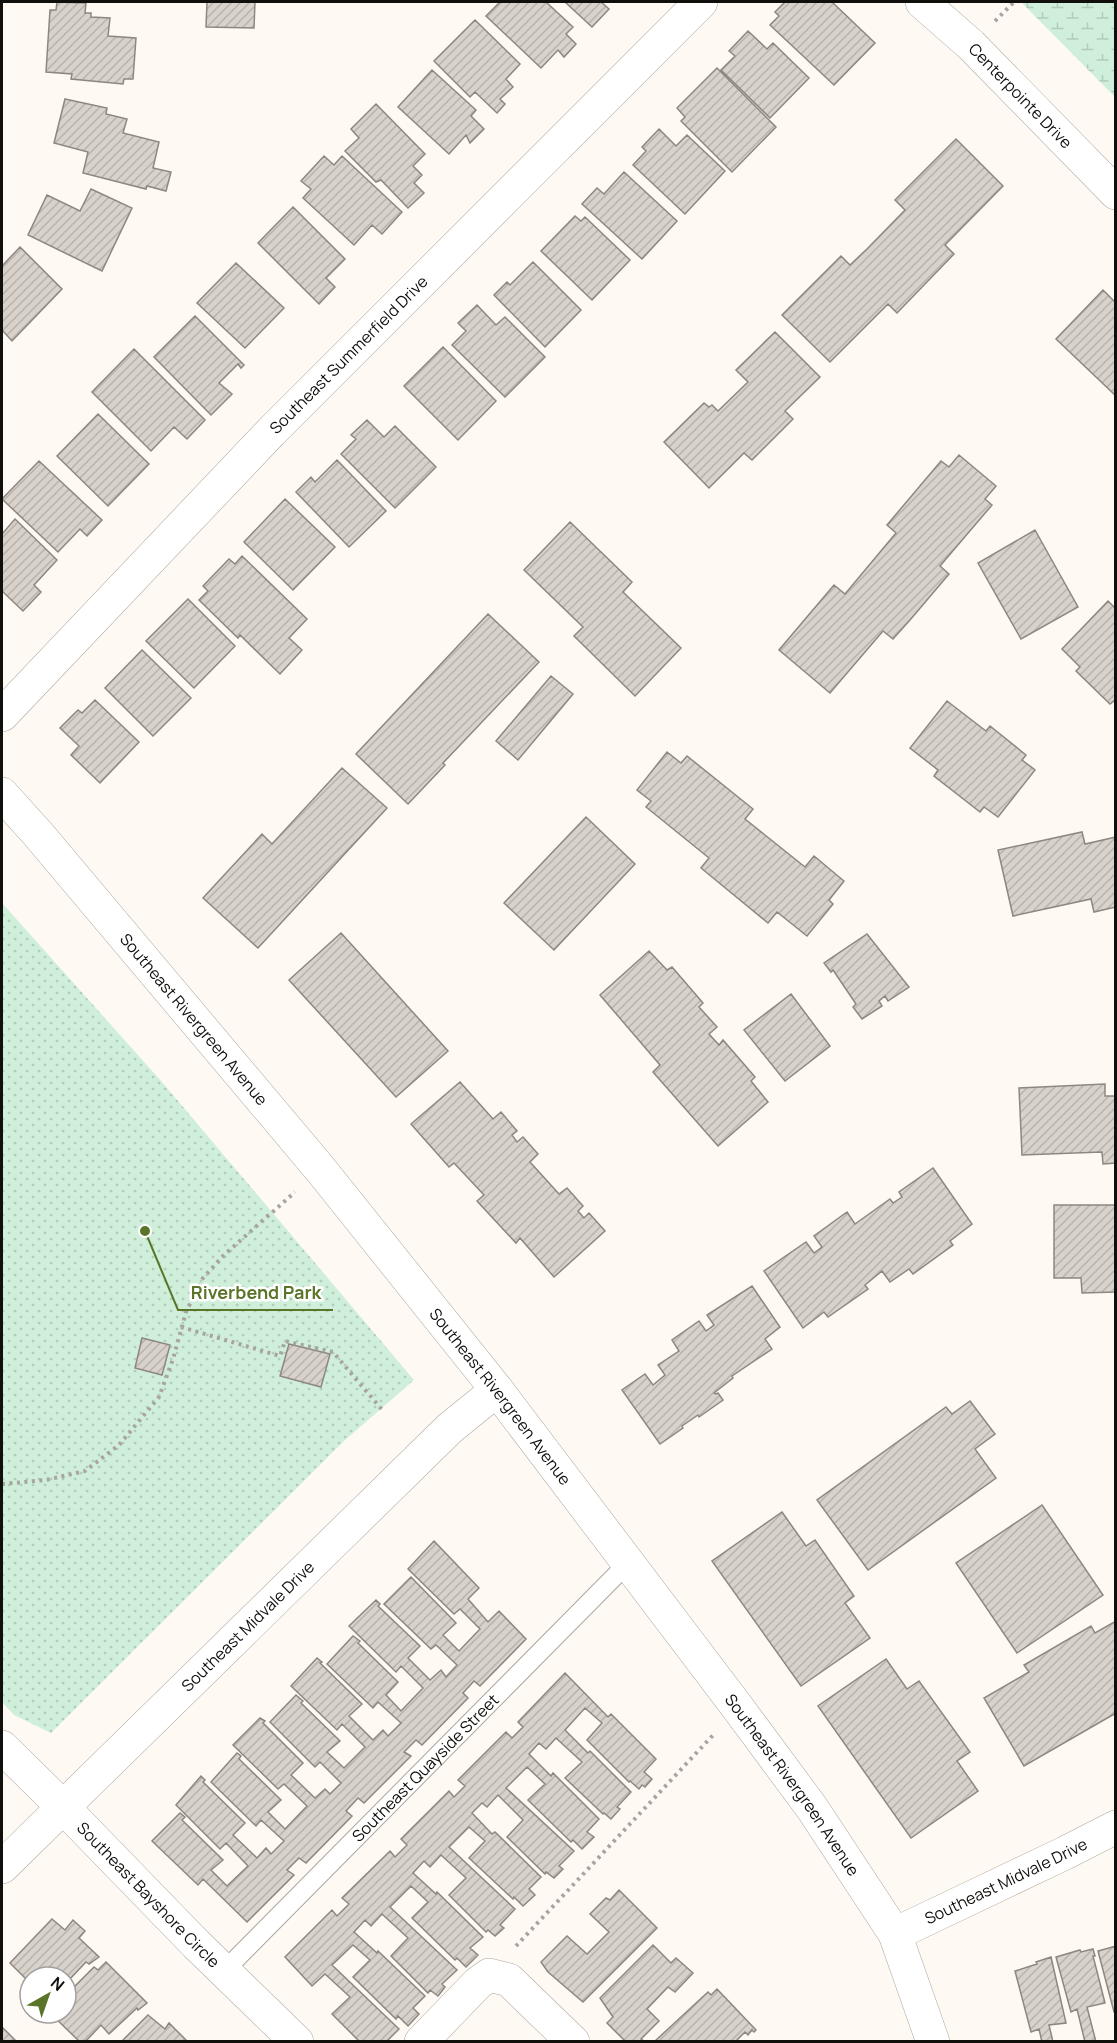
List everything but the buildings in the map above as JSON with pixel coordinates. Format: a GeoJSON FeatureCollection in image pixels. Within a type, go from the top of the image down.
{"type":"FeatureCollection","features":[{"type":"Feature","properties":{"kind":"street","name":"Southeast Summerfield Drive"},"geometry":{"type":"LineString","coordinates":[[2,715],[271,432],[701,2]]}},
{"type":"Feature","properties":{"kind":"street","name":"Centerpointe Drive"},"geometry":{"type":"LineString","coordinates":[[922,2],[971,45],[1116,193]]}},
{"type":"Feature","properties":{"kind":"street","name":"Southeast Rivergreen Avenue"},"geometry":{"type":"LineString","coordinates":[[2,794],[321,1170],[497,1390],[738,1708],[812,1808],[895,1934],[933,2042]]}},
{"type":"Feature","properties":{"kind":"street","name":"Southeast Midvale Drive"},"geometry":{"type":"LineString","coordinates":[[2,1867],[450,1428],[497,1390]]}},
{"type":"Feature","properties":{"kind":"street","name":"Southeast Bayshore Circle"},"geometry":{"type":"LineString","coordinates":[[2,1747],[297,2042]]}},
{"type":"Feature","properties":{"kind":"street","name":"Southeast Midvale Drive"},"geometry":{"type":"LineString","coordinates":[[895,1934],[1116,1827]]}},
{"type":"Feature","properties":{"kind":"street"},"geometry":{"type":"LineString","coordinates":[[421,2042],[478,1983],[489,1975],[509,1980],[573,2042]]}},
{"type":"Feature","properties":{"kind":"lane","name":"Southeast Quayside Street"},"geometry":{"type":"LineString","coordinates":[[224,1971],[628,1563]]}},
{"type":"Feature","properties":{"kind":"path"},"geometry":{"type":"LineString","coordinates":[[2,1484],[46,1480],[85,1471],[119,1445],[159,1397],[173,1359],[186,1312],[203,1278],[224,1255],[321,1170]]}},
{"type":"Feature","properties":{"kind":"path"},"geometry":{"type":"LineString","coordinates":[[181,1327],[280,1356],[285,1341],[333,1352],[384,1412]]}},
{"type":"Feature","properties":{"kind":"path"},"geometry":{"type":"LineString","coordinates":[[489,1975],[738,1708]]}},
{"type":"Feature","properties":{"kind":"green space"},"geometry":{"type":"Polygon","coordinates":[[[1021,2],[1115,2],[1115,97],[1021,2]]]}},
{"type":"Feature","properties":{"kind":"green space"},"geometry":{"type":"Polygon","coordinates":[[[2,903],[162,1082],[414,1380],[344,1441],[51,1733],[14,1715],[2,1702],[2,903]]]}},
{"type":"Feature","properties":{"kind":"place","name":"Riverbend Park"},"geometry":{"type":"Point","coordinates":[145,1231]}}]}
